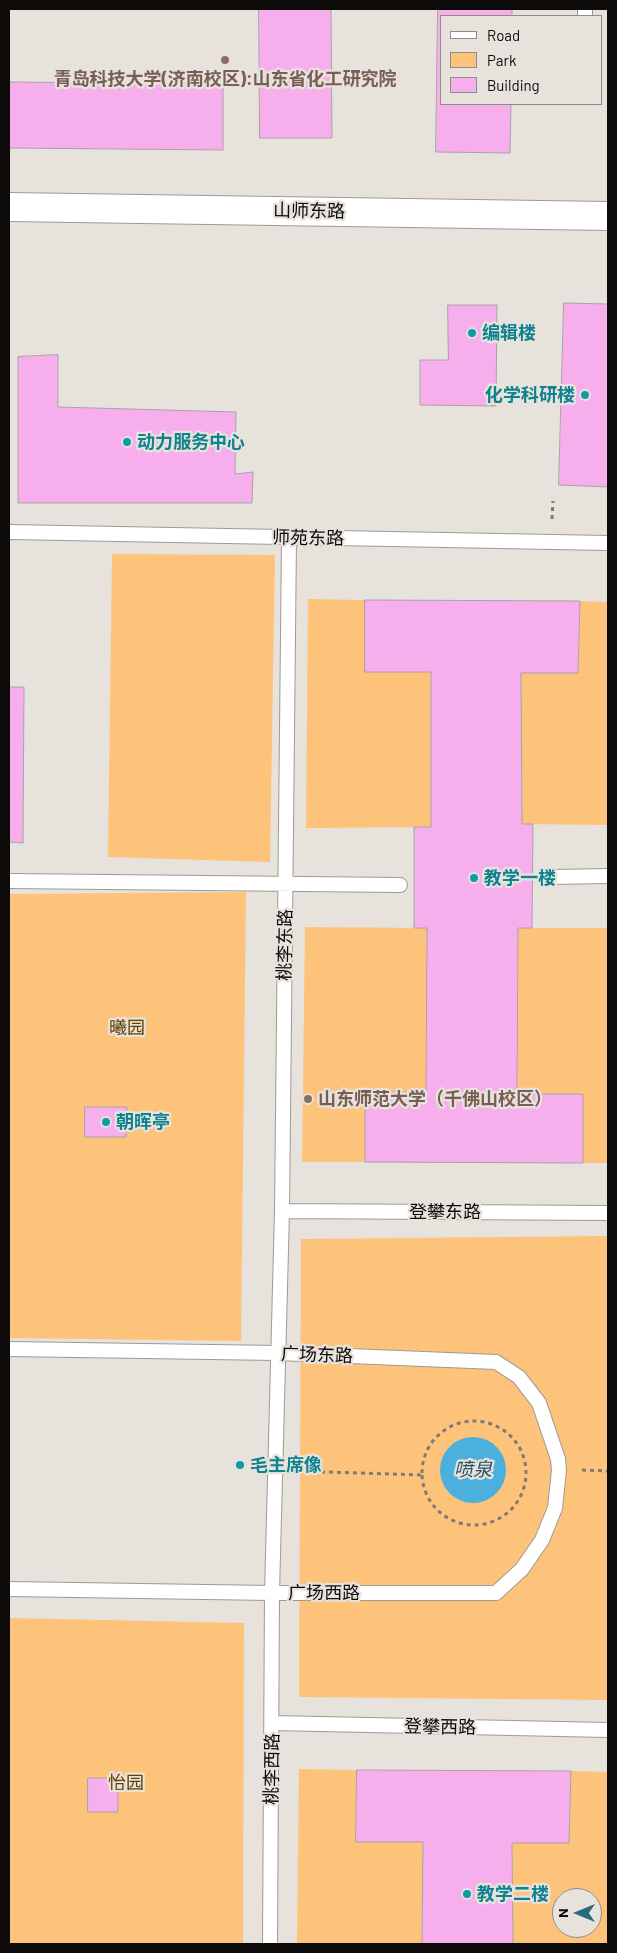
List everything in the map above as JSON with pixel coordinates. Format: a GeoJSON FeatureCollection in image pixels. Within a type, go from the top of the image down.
{"type":"FeatureCollection","features":[{"type":"Feature","properties":{"kind":"main road","name":"山师东路"},"geometry":{"type":"LineString","coordinates":[[9,207],[608,216]]}},
{"type":"Feature","properties":{"kind":"lane","name":"师苑东路"},"geometry":{"type":"LineString","coordinates":[[9,532],[608,543]]}},
{"type":"Feature","properties":{"kind":"lane","name":"桃李东路"},"geometry":{"type":"LineString","coordinates":[[275,1470],[282,1211],[289,538]]}},
{"type":"Feature","properties":{"kind":"lane"},"geometry":{"type":"LineString","coordinates":[[553,877],[608,876]]}},
{"type":"Feature","properties":{"kind":"lane"},"geometry":{"type":"LineString","coordinates":[[9,881],[400,885]]}},
{"type":"Feature","properties":{"kind":"lane","name":"登攀东路"},"geometry":{"type":"LineString","coordinates":[[282,1211],[608,1213]]}},
{"type":"Feature","properties":{"kind":"lane","name":"广场东路"},"geometry":{"type":"LineString","coordinates":[[9,1349],[277,1353],[496,1362],[519,1377],[539,1403],[558,1459],[559,1470]]}},
{"type":"Feature","properties":{"kind":"lane","name":"桃李西路"},"geometry":{"type":"LineString","coordinates":[[270,1944],[272,1593],[275,1470]]}},
{"type":"Feature","properties":{"kind":"lane","name":"广场西路"},"geometry":{"type":"LineString","coordinates":[[9,1589],[272,1593],[496,1593],[522,1569],[542,1540],[555,1508],[559,1470]]}},
{"type":"Feature","properties":{"kind":"lane","name":"登攀西路"},"geometry":{"type":"LineString","coordinates":[[272,1723],[608,1730]]}},
{"type":"Feature","properties":{"kind":"path"},"geometry":{"type":"LineString","coordinates":[[480,1421],[497,1426],[512,1436],[522,1451],[526,1469],[525,1485],[519,1501],[508,1514],[493,1522],[477,1526],[461,1524],[446,1517],[433,1506],[425,1491],[422,1475],[424,1457],[432,1441],[446,1429],[462,1422],[480,1421]]}},
{"type":"Feature","properties":{"kind":"path"},"geometry":{"type":"LineString","coordinates":[[275,1470],[422,1475]]}},
{"type":"Feature","properties":{"kind":"green space"},"geometry":{"type":"Polygon","coordinates":[[[112,554],[275,555],[270,862],[108,857],[112,554]]]}},
{"type":"Feature","properties":{"kind":"green space"},"geometry":{"type":"Polygon","coordinates":[[[308,599],[365,600],[365,672],[431,672],[431,827],[306,828],[308,599]]]}},
{"type":"Feature","properties":{"kind":"green space"},"geometry":{"type":"Polygon","coordinates":[[[580,601],[608,602],[608,825],[522,824],[521,673],[578,673],[580,601]]]}},
{"type":"Feature","properties":{"kind":"green space","name":"曦园"},"geometry":{"type":"Polygon","coordinates":[[[246,892],[241,1341],[9,1338],[9,894],[246,892]]]}},
{"type":"Feature","properties":{"kind":"green space"},"geometry":{"type":"Polygon","coordinates":[[[305,927],[427,928],[426,1092],[365,1092],[365,1162],[302,1162],[305,927]]]}},
{"type":"Feature","properties":{"kind":"green space"},"geometry":{"type":"Polygon","coordinates":[[[518,928],[608,928],[608,1163],[583,1163],[583,1094],[517,1094],[518,928]]]}},
{"type":"Feature","properties":{"kind":"green space"},"geometry":{"type":"Polygon","coordinates":[[[608,1236],[608,1700],[299,1697],[301,1239],[608,1236]]]}},
{"type":"Feature","properties":{"kind":"green space","name":"怡园"},"geometry":{"type":"Polygon","coordinates":[[[9,1618],[244,1623],[243,1944],[9,1944],[9,1618]]]}},
{"type":"Feature","properties":{"kind":"green space"},"geometry":{"type":"Polygon","coordinates":[[[299,1769],[357,1770],[356,1842],[423,1842],[422,1944],[297,1944],[299,1769]]]}},
{"type":"Feature","properties":{"kind":"green space"},"geometry":{"type":"Polygon","coordinates":[[[571,1771],[608,1772],[608,1944],[513,1944],[512,1843],[569,1843],[571,1771]]]}},
{"type":"Feature","properties":{"kind":"water","name":"喷泉"},"geometry":{"type":"Polygon","coordinates":[[[467,1437],[479,1437],[491,1442],[501,1452],[506,1464],[504,1483],[491,1498],[479,1503],[467,1503],[455,1498],[445,1488],[440,1476],[440,1464],[445,1452],[455,1442],[467,1437]]]}},
{"type":"Feature","properties":{"kind":"building"},"geometry":{"type":"Polygon","coordinates":[[[259,9],[331,9],[332,138],[260,138],[259,9]]]}},
{"type":"Feature","properties":{"kind":"building"},"geometry":{"type":"Polygon","coordinates":[[[438,9],[512,9],[512,15],[440,15],[440,105],[511,105],[510,153],[436,152],[438,9]]]}},
{"type":"Feature","properties":{"kind":"building"},"geometry":{"type":"Polygon","coordinates":[[[9,82],[223,84],[223,150],[9,148],[9,82]]]}},
{"type":"Feature","properties":{"kind":"building","name":"化学科研楼"},"geometry":{"type":"Polygon","coordinates":[[[564,303],[608,304],[608,487],[559,485],[564,303]]]}},
{"type":"Feature","properties":{"kind":"building","name":"编辑楼"},"geometry":{"type":"Polygon","coordinates":[[[448,305],[497,305],[496,406],[420,405],[420,360],[448,360],[448,305]]]}},
{"type":"Feature","properties":{"kind":"building","name":"动力服务中心"},"geometry":{"type":"Polygon","coordinates":[[[58,355],[58,407],[236,412],[235,474],[253,472],[252,503],[18,503],[18,357],[58,355]]]}},
{"type":"Feature","properties":{"kind":"building","name":"教学一楼"},"geometry":{"type":"Polygon","coordinates":[[[365,600],[580,601],[578,673],[521,673],[522,824],[533,824],[532,928],[518,928],[517,1094],[583,1094],[583,1163],[365,1162],[365,1092],[426,1092],[427,928],[414,928],[414,827],[431,827],[431,672],[365,672],[365,600]]]}},
{"type":"Feature","properties":{"kind":"building"},"geometry":{"type":"Polygon","coordinates":[[[9,687],[24,687],[23,843],[9,842],[9,687]]]}},
{"type":"Feature","properties":{"kind":"building","name":"朝晖亭"},"geometry":{"type":"Polygon","coordinates":[[[85,1107],[127,1107],[126,1137],[85,1137],[85,1107]]]}},
{"type":"Feature","properties":{"kind":"building","name":"教学二楼"},"geometry":{"type":"Polygon","coordinates":[[[357,1770],[571,1771],[569,1843],[512,1843],[513,1944],[422,1944],[423,1842],[356,1842],[357,1770]]]}},
{"type":"Feature","properties":{"kind":"building"},"geometry":{"type":"Polygon","coordinates":[[[88,1778],[118,1778],[118,1812],[88,1812],[88,1778]]]}},
{"type":"Feature","properties":{"kind":"place","name":"青岛科技大学(济南校区):山东省化工研究院"},"geometry":{"type":"Point","coordinates":[225,60]}},
{"type":"Feature","properties":{"kind":"place","name":"编辑楼"},"geometry":{"type":"Point","coordinates":[472,333]}},
{"type":"Feature","properties":{"kind":"place","name":"化学科研楼"},"geometry":{"type":"Point","coordinates":[585,395]}},
{"type":"Feature","properties":{"kind":"place","name":"动力服务中心"},"geometry":{"type":"Point","coordinates":[127,442]}},
{"type":"Feature","properties":{"kind":"place","name":"教学一楼"},"geometry":{"type":"Point","coordinates":[474,878]}},
{"type":"Feature","properties":{"kind":"place","name":"山东师范大学（千佛山校区）"},"geometry":{"type":"Point","coordinates":[308,1099]}},
{"type":"Feature","properties":{"kind":"place","name":"朝晖亭"},"geometry":{"type":"Point","coordinates":[106,1122]}},
{"type":"Feature","properties":{"kind":"place","name":"毛主席像"},"geometry":{"type":"Point","coordinates":[240,1465]}},
{"type":"Feature","properties":{"kind":"place","name":"教学二楼"},"geometry":{"type":"Point","coordinates":[467,1894]}}]}
